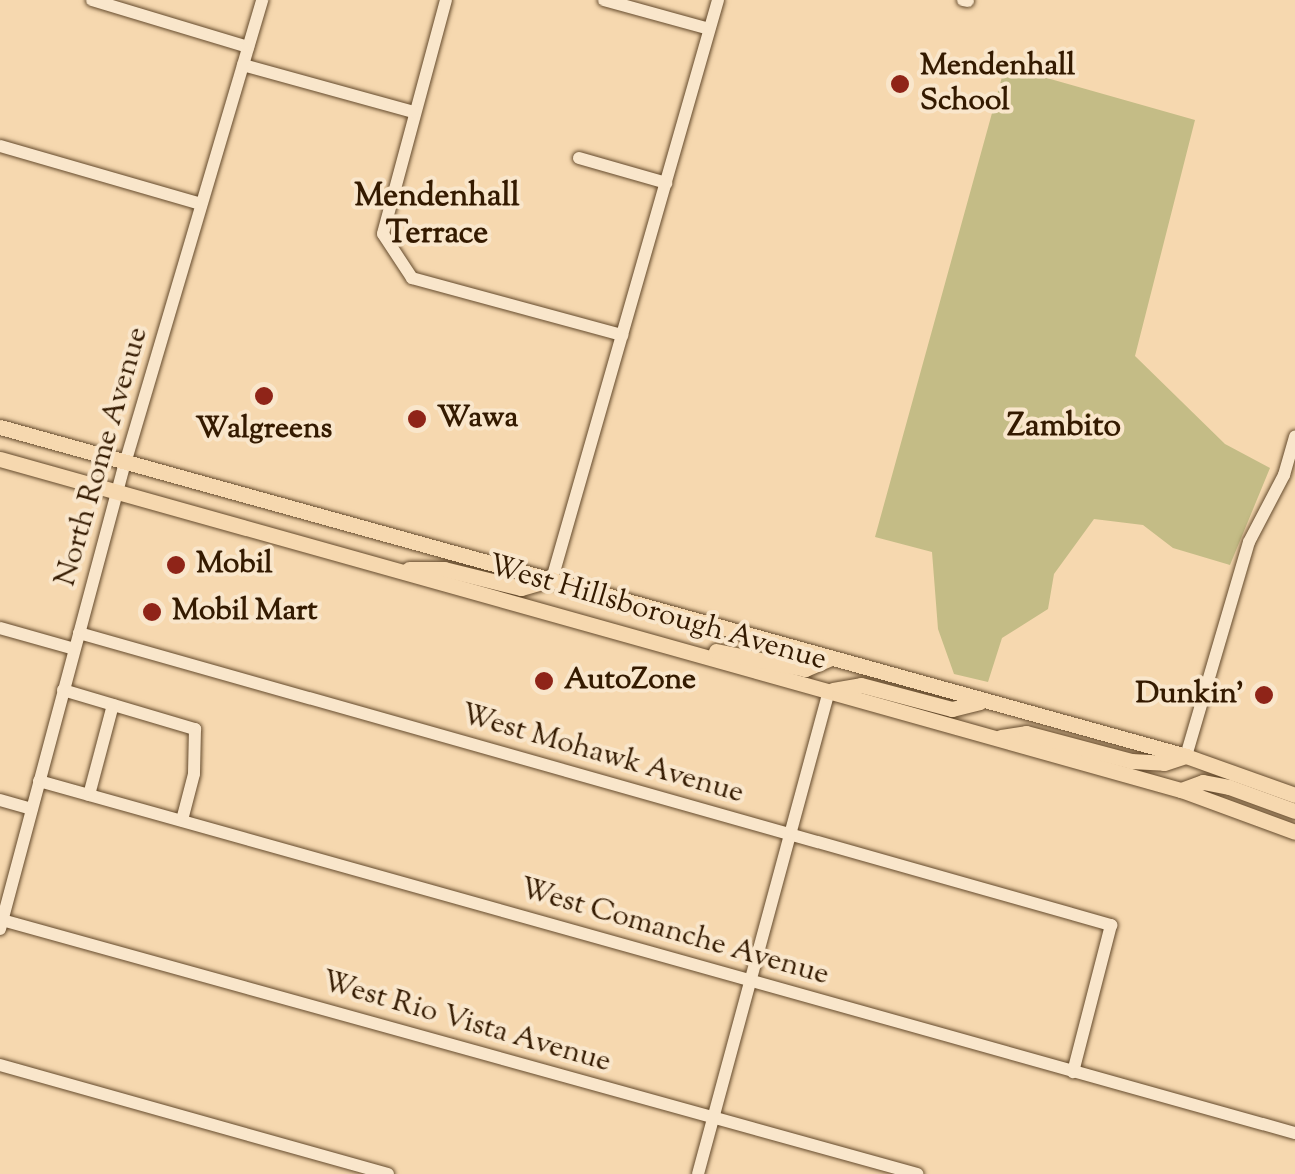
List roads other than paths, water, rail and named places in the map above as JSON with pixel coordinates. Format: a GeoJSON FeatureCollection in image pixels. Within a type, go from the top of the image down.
{"type":"FeatureCollection","features":[{"type":"Feature","properties":{"kind":"main road","name":"West Hillsborough Avenue"},"geometry":{"type":"LineString","coordinates":[[0,427],[1186,756],[1295,795]]}},
{"type":"Feature","properties":{"kind":"main road","name":"West Hillsborough Avenue"},"geometry":{"type":"LineString","coordinates":[[0,459],[1180,790],[1295,832]]}},
{"type":"Feature","properties":{"kind":"main road"},"geometry":{"type":"LineString","coordinates":[[400,570],[444,568],[521,588],[552,579]]}},
{"type":"Feature","properties":{"kind":"main road"},"geometry":{"type":"LineString","coordinates":[[710,657],[726,651],[805,669],[831,658]]}},
{"type":"Feature","properties":{"kind":"main road"},"geometry":{"type":"LineString","coordinates":[[829,691],[862,686],[952,709],[984,702]]}},
{"type":"Feature","properties":{"kind":"main road"},"geometry":{"type":"LineString","coordinates":[[997,738],[1026,734],[1132,761],[1164,763],[1186,756]]}},
{"type":"Feature","properties":{"kind":"main road"},"geometry":{"type":"LineString","coordinates":[[1180,790],[1203,782],[1229,787],[1295,811]]}},
{"type":"Feature","properties":{"kind":"street"},"geometry":{"type":"LineString","coordinates":[[92,0],[248,47]]}},
{"type":"Feature","properties":{"kind":"street","name":"North Rome Avenue"},"geometry":{"type":"LineString","coordinates":[[1,924],[126,460],[262,0]]}},
{"type":"Feature","properties":{"kind":"street"},"geometry":{"type":"LineString","coordinates":[[446,0],[384,234],[412,278],[622,335]]}},
{"type":"Feature","properties":{"kind":"street"},"geometry":{"type":"LineString","coordinates":[[604,0],[710,29]]}},
{"type":"Feature","properties":{"kind":"street"},"geometry":{"type":"LineString","coordinates":[[552,579],[718,0]]}},
{"type":"Feature","properties":{"kind":"street"},"geometry":{"type":"LineString","coordinates":[[243,66],[414,112]]}},
{"type":"Feature","properties":{"kind":"street"},"geometry":{"type":"LineString","coordinates":[[0,146],[201,204]]}},
{"type":"Feature","properties":{"kind":"street"},"geometry":{"type":"LineString","coordinates":[[579,158],[666,182]]}},
{"type":"Feature","properties":{"kind":"street"},"geometry":{"type":"LineString","coordinates":[[1186,756],[1249,542],[1284,475],[1295,436]]}},
{"type":"Feature","properties":{"kind":"street"},"geometry":{"type":"LineString","coordinates":[[0,628],[74,649]]}},
{"type":"Feature","properties":{"kind":"street","name":"West Mohawk Avenue"},"geometry":{"type":"LineString","coordinates":[[79,633],[1111,925],[1073,1072]]}},
{"type":"Feature","properties":{"kind":"street"},"geometry":{"type":"LineString","coordinates":[[64,690],[195,730],[194,774],[182,820]]}},
{"type":"Feature","properties":{"kind":"street"},"geometry":{"type":"LineString","coordinates":[[698,1174],[829,691]]}},
{"type":"Feature","properties":{"kind":"street"},"geometry":{"type":"LineString","coordinates":[[88,795],[114,705]]}},
{"type":"Feature","properties":{"kind":"street","name":"West Comanche Avenue"},"geometry":{"type":"LineString","coordinates":[[39,781],[1295,1134]]}},
{"type":"Feature","properties":{"kind":"street"},"geometry":{"type":"LineString","coordinates":[[0,800],[32,808]]}},
{"type":"Feature","properties":{"kind":"street","name":"West Rio Vista Avenue"},"geometry":{"type":"LineString","coordinates":[[1,924],[917,1174]]}},
{"type":"Feature","properties":{"kind":"street"},"geometry":{"type":"LineString","coordinates":[[0,1065],[388,1174]]}},
{"type":"Feature","properties":{"kind":"place","name":"Mendenhall School"},"geometry":{"type":"Point","coordinates":[900,84]}},
{"type":"Feature","properties":{"kind":"place","name":"Walgreens"},"geometry":{"type":"Point","coordinates":[264,396]}},
{"type":"Feature","properties":{"kind":"place","name":"Wawa"},"geometry":{"type":"Point","coordinates":[417,419]}},
{"type":"Feature","properties":{"kind":"place","name":"Mobil"},"geometry":{"type":"Point","coordinates":[176,565]}},
{"type":"Feature","properties":{"kind":"place","name":"Mobil Mart"},"geometry":{"type":"Point","coordinates":[152,612]}},
{"type":"Feature","properties":{"kind":"place","name":"AutoZone"},"geometry":{"type":"Point","coordinates":[544,681]}},
{"type":"Feature","properties":{"kind":"place","name":"Dunkin'"},"geometry":{"type":"Point","coordinates":[1264,695]}},
{"type":"Feature","properties":{"kind":"district","name":"Mendenhall Terrace"},"geometry":{"type":"Point","coordinates":[437,216]}},
{"type":"Feature","properties":{"kind":"district","name":"Zambito"},"geometry":{"type":"Point","coordinates":[1064,427]}}]}
